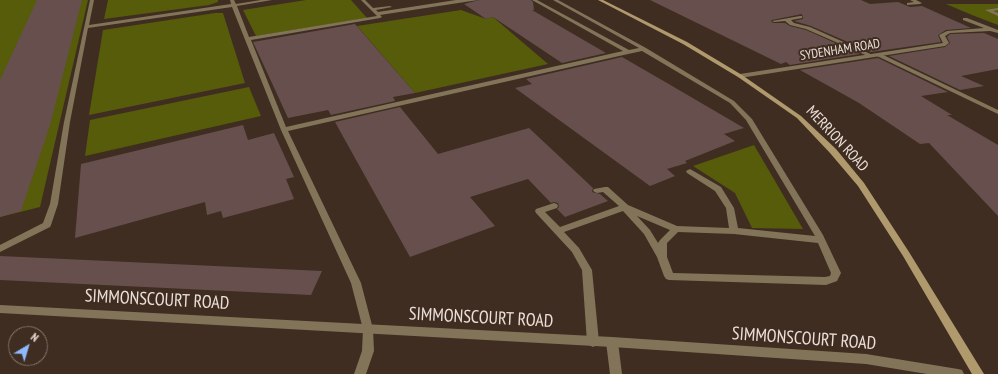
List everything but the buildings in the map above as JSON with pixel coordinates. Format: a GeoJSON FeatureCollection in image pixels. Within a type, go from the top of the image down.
{"type":"FeatureCollection","features":[{"type":"Feature","properties":{"kind":"main road","name":"MERRION ROAD"},"geometry":{"type":"LineString","coordinates":[[600,0],[685,43],[740,76],[799,116],[833,152],[861,185],[906,254],[978,374]]}},
{"type":"Feature","properties":{"kind":"street"},"geometry":{"type":"LineString","coordinates":[[0,249],[48,225],[54,204],[67,122],[92,0]]}},
{"type":"Feature","properties":{"kind":"street"},"geometry":{"type":"LineString","coordinates":[[86,27],[234,2],[270,0]]}},
{"type":"Feature","properties":{"kind":"street"},"geometry":{"type":"LineString","coordinates":[[248,40],[380,17],[363,0]]}},
{"type":"Feature","properties":{"kind":"street"},"geometry":{"type":"LineString","coordinates":[[377,14],[458,1],[476,0]]}},
{"type":"Feature","properties":{"kind":"street"},"geometry":{"type":"LineString","coordinates":[[534,0],[628,52]]}},
{"type":"Feature","properties":{"kind":"street"},"geometry":{"type":"LineString","coordinates":[[555,0],[644,48],[642,49],[732,102],[749,119],[821,240],[836,273],[834,278],[826,281],[669,276],[662,257],[647,232],[625,207],[605,189],[597,191]]}},
{"type":"Feature","properties":{"kind":"street"},"geometry":{"type":"LineString","coordinates":[[234,2],[284,130],[356,283],[368,329],[368,352],[360,374]]}},
{"type":"Feature","properties":{"kind":"street"},"geometry":{"type":"LineString","coordinates":[[372,9],[390,7]]}},
{"type":"Feature","properties":{"kind":"street"},"geometry":{"type":"LineString","coordinates":[[998,9],[987,10],[998,15]]}},
{"type":"Feature","properties":{"kind":"street"},"geometry":{"type":"LineString","coordinates":[[774,21],[800,17]]}},
{"type":"Feature","properties":{"kind":"street"},"geometry":{"type":"LineString","coordinates":[[786,19],[792,24],[808,28],[876,55],[998,112]]}},
{"type":"Feature","properties":{"kind":"street"},"geometry":{"type":"LineString","coordinates":[[965,19],[998,32]]}},
{"type":"Feature","properties":{"kind":"street","name":"SYDENHAM ROAD"},"geometry":{"type":"LineString","coordinates":[[740,76],[943,45],[946,43],[942,35],[949,32],[991,29]]}},
{"type":"Feature","properties":{"kind":"street"},"geometry":{"type":"LineString","coordinates":[[284,130],[642,49]]}},
{"type":"Feature","properties":{"kind":"street"},"geometry":{"type":"LineString","coordinates":[[690,171],[718,189],[730,208],[734,231]]}},
{"type":"Feature","properties":{"kind":"street"},"geometry":{"type":"LineString","coordinates":[[554,206],[539,211],[576,250],[587,270],[593,342]]}},
{"type":"Feature","properties":{"kind":"street"},"geometry":{"type":"LineString","coordinates":[[558,231],[625,207],[676,230],[734,231],[821,240]]}},
{"type":"Feature","properties":{"kind":"street"},"geometry":{"type":"LineString","coordinates":[[662,257],[663,242],[676,230]]}},
{"type":"Feature","properties":{"kind":"street","name":"SIMMONSCOURT ROAD"},"geometry":{"type":"LineString","coordinates":[[0,309],[612,342],[866,359],[958,374]]}},
{"type":"Feature","properties":{"kind":"street"},"geometry":{"type":"LineString","coordinates":[[612,342],[616,374]]}},
{"type":"Feature","properties":{"kind":"green space"},"geometry":{"type":"Polygon","coordinates":[[[0,0],[88,0],[40,207],[0,217],[0,0]]]}},
{"type":"Feature","properties":{"kind":"green space"},"geometry":{"type":"Polygon","coordinates":[[[108,0],[218,0],[218,2],[209,5],[104,19],[108,0]]]}},
{"type":"Feature","properties":{"kind":"green space"},"geometry":{"type":"Polygon","coordinates":[[[306,0],[351,0],[367,18],[256,36],[243,10],[306,0]]]}},
{"type":"Feature","properties":{"kind":"green space"},"geometry":{"type":"Polygon","coordinates":[[[946,4],[998,4],[998,25],[972,15],[946,4]]]}},
{"type":"Feature","properties":{"kind":"green space"},"geometry":{"type":"Polygon","coordinates":[[[461,10],[486,19],[493,17],[548,64],[415,93],[357,26],[461,10]]]}},
{"type":"Feature","properties":{"kind":"green space"},"geometry":{"type":"Polygon","coordinates":[[[223,13],[245,83],[89,115],[103,30],[223,13]]]}},
{"type":"Feature","properties":{"kind":"green space"},"geometry":{"type":"Polygon","coordinates":[[[249,87],[261,116],[85,156],[90,120],[249,87]]]}},
{"type":"Feature","properties":{"kind":"green space"},"geometry":{"type":"Polygon","coordinates":[[[754,145],[803,229],[752,228],[735,193],[693,166],[754,145]]]}}]}
